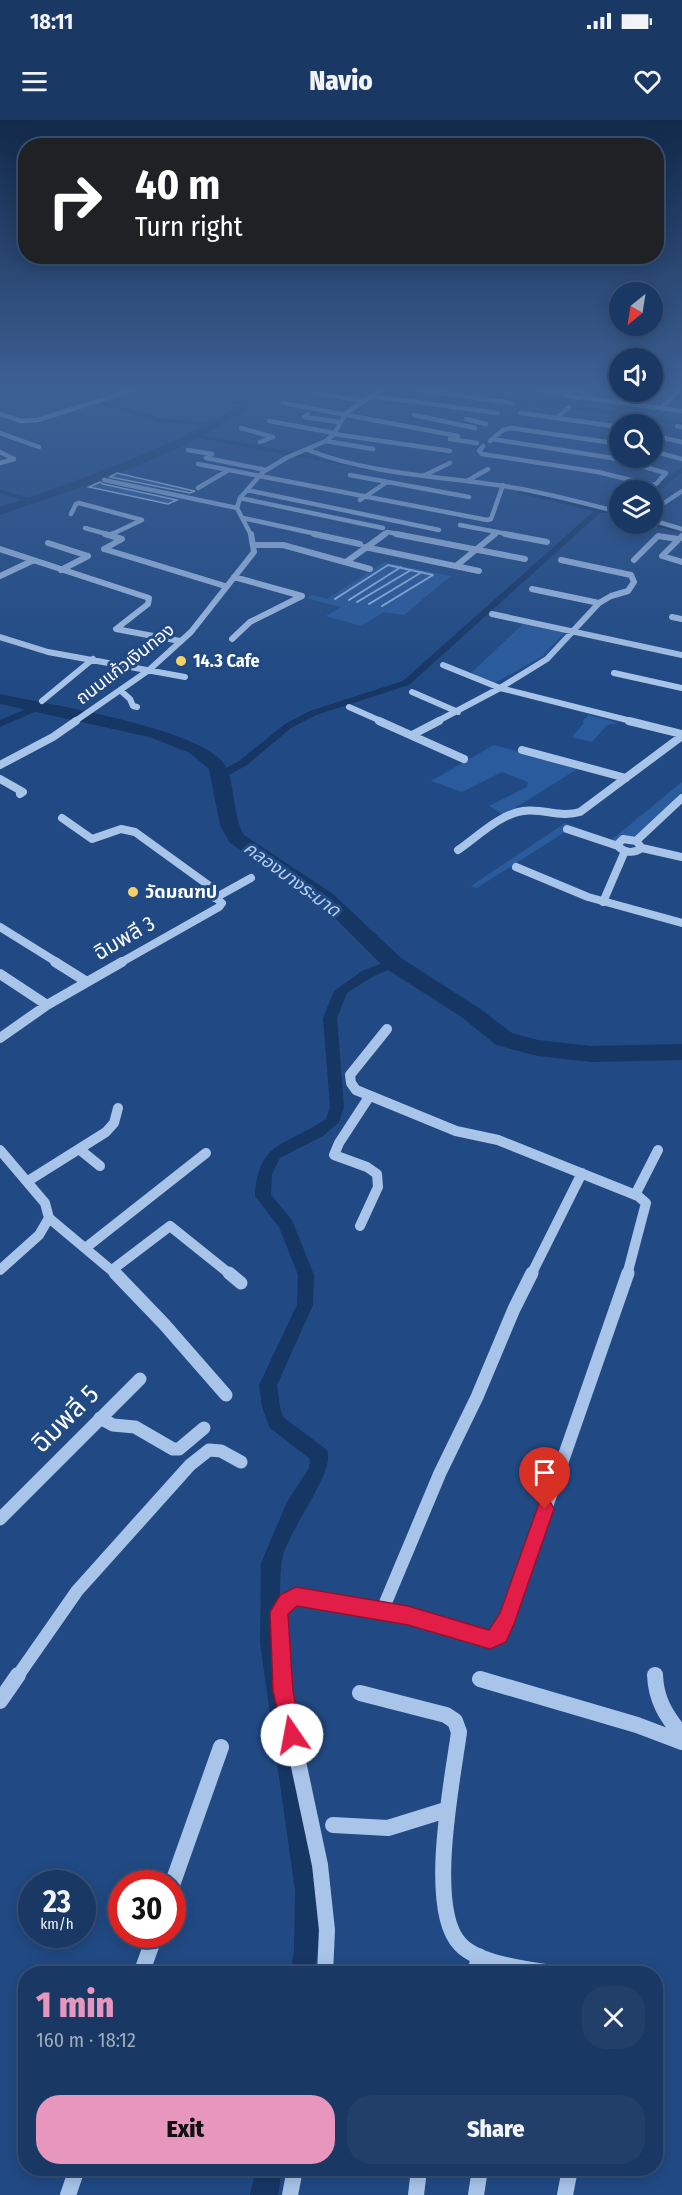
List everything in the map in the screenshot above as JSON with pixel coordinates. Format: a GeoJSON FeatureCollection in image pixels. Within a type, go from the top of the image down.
{"type":"FeatureCollection","features":[{"type":"Feature","properties":{"kind":"street"},"geometry":{"type":"LineString","coordinates":[[136,487],[187,500],[237,508]]}},
{"type":"Feature","properties":{"kind":"street"},"geometry":{"type":"LineString","coordinates":[[187,500],[203,487]]}},
{"type":"Feature","properties":{"kind":"street"},"geometry":{"type":"LineString","coordinates":[[249,487],[240,498],[237,508],[254,545],[283,545],[370,569]]}},
{"type":"Feature","properties":{"kind":"street"},"geometry":{"type":"LineString","coordinates":[[307,487],[489,520],[502,487],[511,487],[609,509]]}},
{"type":"Feature","properties":{"kind":"street"},"geometry":{"type":"LineString","coordinates":[[325,523],[380,487]]}},
{"type":"Feature","properties":{"kind":"street"},"geometry":{"type":"LineString","coordinates":[[413,487],[469,497]]}},
{"type":"Feature","properties":{"kind":"street"},"geometry":{"type":"LineString","coordinates":[[247,490],[439,530]]}},
{"type":"Feature","properties":{"kind":"street"},"geometry":{"type":"LineString","coordinates":[[663,504],[682,491]]}},
{"type":"Feature","properties":{"kind":"street"},"geometry":{"type":"LineString","coordinates":[[240,498],[383,528]]}},
{"type":"Feature","properties":{"kind":"street"},"geometry":{"type":"LineString","coordinates":[[71,514],[76,504],[79,503],[142,520],[110,535]]}},
{"type":"Feature","properties":{"kind":"street"},"geometry":{"type":"LineString","coordinates":[[243,518],[479,571]]}},
{"type":"Feature","properties":{"kind":"street"},"geometry":{"type":"LineString","coordinates":[[670,525],[676,522]]}},
{"type":"Feature","properties":{"kind":"street"},"geometry":{"type":"LineString","coordinates":[[663,523],[682,529]]}},
{"type":"Feature","properties":{"kind":"street"},"geometry":{"type":"LineString","coordinates":[[459,525],[547,542]]}},
{"type":"Feature","properties":{"kind":"street"},"geometry":{"type":"LineString","coordinates":[[85,528],[122,539],[104,549],[225,586]]}},
{"type":"Feature","properties":{"kind":"street"},"geometry":{"type":"LineString","coordinates":[[310,533],[318,528]]}},
{"type":"Feature","properties":{"kind":"street"},"geometry":{"type":"LineString","coordinates":[[346,562],[363,545],[383,533],[392,531],[525,558]]}},
{"type":"Feature","properties":{"kind":"street"},"geometry":{"type":"LineString","coordinates":[[456,566],[497,532]]}},
{"type":"Feature","properties":{"kind":"street"},"geometry":{"type":"LineString","coordinates":[[634,560],[658,536],[680,539]]}},
{"type":"Feature","properties":{"kind":"street"},"geometry":{"type":"LineString","coordinates":[[680,539],[663,557],[682,562]]}},
{"type":"Feature","properties":{"kind":"street"},"geometry":{"type":"LineString","coordinates":[[48,543],[88,556],[61,570]]}},
{"type":"Feature","properties":{"kind":"street","name":"ถนนแก้วเงินทอง"},"geometry":{"type":"LineString","coordinates":[[0,765],[53,737],[148,670],[202,618],[225,586],[250,559],[254,545]]}},
{"type":"Feature","properties":{"kind":"street"},"geometry":{"type":"LineString","coordinates":[[0,549],[150,599],[148,604],[116,629],[180,641]]}},
{"type":"Feature","properties":{"kind":"street"},"geometry":{"type":"LineString","coordinates":[[412,735],[458,712],[547,659],[599,603],[628,591],[634,578],[623,573],[561,560]]}},
{"type":"Feature","properties":{"kind":"street"},"geometry":{"type":"LineString","coordinates":[[0,576],[32,561]]}},
{"type":"Feature","properties":{"kind":"street"},"geometry":{"type":"LineString","coordinates":[[232,639],[250,622],[302,596],[234,577]]}},
{"type":"Feature","properties":{"kind":"street"},"geometry":{"type":"LineString","coordinates":[[532,589],[599,603]]}},
{"type":"Feature","properties":{"kind":"street"},"geometry":{"type":"LineString","coordinates":[[492,614],[682,655]]}},
{"type":"Feature","properties":{"kind":"street"},"geometry":{"type":"LineString","coordinates":[[672,617],[682,619]]}},
{"type":"Feature","properties":{"kind":"street"},"geometry":{"type":"LineString","coordinates":[[0,637],[26,647],[186,677]]}},
{"type":"Feature","properties":{"kind":"street"},"geometry":{"type":"LineString","coordinates":[[42,701],[93,659]]}},
{"type":"Feature","properties":{"kind":"street"},"geometry":{"type":"LineString","coordinates":[[443,665],[500,688],[682,735]]}},
{"type":"Feature","properties":{"kind":"street"},"geometry":{"type":"LineString","coordinates":[[614,673],[682,688]]}},
{"type":"Feature","properties":{"kind":"street"},"geometry":{"type":"LineString","coordinates":[[120,690],[130,699],[133,706],[137,707]]}},
{"type":"Feature","properties":{"kind":"street"},"geometry":{"type":"LineString","coordinates":[[412,692],[458,712]]}},
{"type":"Feature","properties":{"kind":"street"},"geometry":{"type":"LineString","coordinates":[[349,706],[464,759]]}},
{"type":"Feature","properties":{"kind":"street"},"geometry":{"type":"LineString","coordinates":[[458,850],[517,813],[575,814],[682,735]]}},
{"type":"Feature","properties":{"kind":"street"},"geometry":{"type":"LineString","coordinates":[[522,750],[626,778]]}},
{"type":"Feature","properties":{"kind":"street"},"geometry":{"type":"LineString","coordinates":[[0,779],[23,792],[20,795]]}},
{"type":"Feature","properties":{"kind":"street"},"geometry":{"type":"LineString","coordinates":[[567,829],[635,852],[639,844],[680,802]]}},
{"type":"Feature","properties":{"kind":"street"},"geometry":{"type":"LineString","coordinates":[[62,818],[92,839],[121,829],[135,832],[211,887],[215,898],[252,880],[250,878]]}},
{"type":"Feature","properties":{"kind":"street"},"geometry":{"type":"LineString","coordinates":[[603,902],[621,849],[618,843],[623,839],[682,857]]}},
{"type":"Feature","properties":{"kind":"street"},"geometry":{"type":"LineString","coordinates":[[516,867],[603,902],[682,923]]}},
{"type":"Feature","properties":{"kind":"street","name":"ฉิมพลี 3"},"geometry":{"type":"LineString","coordinates":[[2,1032],[219,907],[222,903],[215,898]]}},
{"type":"Feature","properties":{"kind":"street"},"geometry":{"type":"LineString","coordinates":[[0,927],[87,982]]}},
{"type":"Feature","properties":{"kind":"street"},"geometry":{"type":"LineString","coordinates":[[0,974],[48,1005]]}},
{"type":"Feature","properties":{"kind":"street"},"geometry":{"type":"LineString","coordinates":[[325,1966],[327,1930],[320,1865],[283,1691],[279,1612],[286,1601],[296,1596],[408,1615],[490,1640],[499,1635],[508,1617],[628,1273],[646,1203],[635,1195],[498,1140],[466,1134],[356,1090],[351,1083],[350,1075],[387,1029]]}},
{"type":"Feature","properties":{"kind":"street"},"geometry":{"type":"LineString","coordinates":[[360,1226],[378,1187],[377,1174],[367,1167],[334,1155],[335,1149],[369,1097]]}},
{"type":"Feature","properties":{"kind":"street"},"geometry":{"type":"LineString","coordinates":[[28,1181],[111,1127],[118,1108]]}},
{"type":"Feature","properties":{"kind":"street"},"geometry":{"type":"LineString","coordinates":[[79,1149],[100,1166]]}},
{"type":"Feature","properties":{"kind":"street"},"geometry":{"type":"LineString","coordinates":[[0,1150],[45,1203],[49,1218],[87,1246],[112,1270],[170,1328],[226,1395]]}},
{"type":"Feature","properties":{"kind":"street"},"geometry":{"type":"LineString","coordinates":[[635,1195],[658,1150]]}},
{"type":"Feature","properties":{"kind":"street"},"geometry":{"type":"LineString","coordinates":[[87,1246],[206,1154]]}},
{"type":"Feature","properties":{"kind":"street"},"geometry":{"type":"LineString","coordinates":[[382,1611],[440,1473],[477,1397],[510,1317],[582,1173]]}},
{"type":"Feature","properties":{"kind":"street"},"geometry":{"type":"LineString","coordinates":[[0,1270],[39,1235],[49,1218]]}},
{"type":"Feature","properties":{"kind":"street"},"geometry":{"type":"LineString","coordinates":[[112,1270],[170,1226],[176,1228],[241,1283]]}},
{"type":"Feature","properties":{"kind":"street","name":"ฉิมพลี 5"},"geometry":{"type":"LineString","coordinates":[[2,1512],[140,1379]]}},
{"type":"Feature","properties":{"kind":"street"},"geometry":{"type":"LineString","coordinates":[[100,1418],[112,1425],[131,1425],[176,1450],[204,1428]]}},
{"type":"Feature","properties":{"kind":"street"},"geometry":{"type":"LineString","coordinates":[[0,1701],[77,1591],[190,1465],[208,1450],[221,1450],[241,1462]]}},
{"type":"Feature","properties":{"kind":"street"},"geometry":{"type":"LineString","coordinates":[[655,1675],[657,1699],[670,1721],[682,1735]]}},
{"type":"Feature","properties":{"kind":"street"},"geometry":{"type":"LineString","coordinates":[[480,1679],[637,1725],[682,1742]]}},
{"type":"Feature","properties":{"kind":"street"},"geometry":{"type":"LineString","coordinates":[[360,1693],[446,1715],[455,1721],[459,1732],[446,1810],[445,1889],[448,1922],[460,1943],[479,1956],[522,1966]]}},
{"type":"Feature","properties":{"kind":"street"},"geometry":{"type":"LineString","coordinates":[[177,1870],[221,1747]]}},
{"type":"Feature","properties":{"kind":"street"},"geometry":{"type":"LineString","coordinates":[[333,1825],[388,1828],[446,1810]]}},
{"type":"Feature","properties":{"kind":"street"},"geometry":{"type":"LineString","coordinates":[[144,1966],[150,1948]]}},
{"type":"Feature","properties":{"kind":"street"},"geometry":{"type":"LineString","coordinates":[[477,1966],[479,1956]]}},
{"type":"Feature","properties":{"kind":"street"},"geometry":{"type":"LineString","coordinates":[[68,2195],[75,2176]]}},
{"type":"Feature","properties":{"kind":"street"},"geometry":{"type":"LineString","coordinates":[[290,2195],[294,2176]]}},
{"type":"Feature","properties":{"kind":"street"},"geometry":{"type":"LineString","coordinates":[[476,2195],[479,2176]]}},
{"type":"Feature","properties":{"kind":"street"},"geometry":{"type":"LineString","coordinates":[[565,2195],[569,2176]]}},
{"type":"Feature","properties":{"kind":"shaded area"},"geometry":{"type":"Polygon","coordinates":[[[384,562],[451,576],[404,615],[384,612],[361,626],[326,616],[341,607],[306,598],[312,595],[327,599],[384,562]]]}},
{"type":"Feature","properties":{"kind":"shaded area"},"geometry":{"type":"Polygon","coordinates":[[[524,623],[565,632],[543,656],[495,683],[473,674],[472,672],[524,623]]]}},
{"type":"Feature","properties":{"kind":"shaded area"},"geometry":{"type":"Polygon","coordinates":[[[588,715],[619,723],[607,725],[592,742],[572,737],[588,715]]]}},
{"type":"Feature","properties":{"kind":"shaded area"},"geometry":{"type":"Polygon","coordinates":[[[494,745],[579,768],[504,815],[489,806],[527,787],[528,782],[502,772],[462,792],[431,781],[494,745]]]}},
{"type":"Feature","properties":{"kind":"shaded area"},"geometry":{"type":"Polygon","coordinates":[[[682,782],[682,792],[634,838],[609,843],[567,827],[562,830],[565,832],[477,888],[471,886],[565,823],[611,840],[682,782]]]}},
{"type":"Feature","properties":{"kind":"building"},"geometry":{"type":"Polygon","coordinates":[[[89,487],[116,487],[177,500],[168,504],[89,487]]]}},
{"type":"Feature","properties":{"kind":"building"},"geometry":{"type":"Polygon","coordinates":[[[159,487],[177,487],[195,491],[190,493],[159,487]]]}},
{"type":"Feature","properties":{"kind":"waterway"},"geometry":{"type":"LineString","coordinates":[[0,511],[70,487]]}},
{"type":"Feature","properties":{"kind":"waterway"},"geometry":{"type":"LineString","coordinates":[[0,491],[29,501]]}},
{"type":"Feature","properties":{"kind":"waterway"},"geometry":{"type":"LineString","coordinates":[[521,491],[600,510]]}},
{"type":"Feature","properties":{"kind":"waterway"},"geometry":{"type":"LineString","coordinates":[[219,776],[243,763],[288,726],[313,713],[406,683],[598,511],[609,512]]}},
{"type":"Feature","properties":{"kind":"waterway"},"geometry":{"type":"LineString","coordinates":[[663,527],[677,530]]}},
{"type":"Feature","properties":{"kind":"waterway"},"geometry":{"type":"LineString","coordinates":[[335,599],[388,565],[400,568]]}},
{"type":"Feature","properties":{"kind":"waterway"},"geometry":{"type":"LineString","coordinates":[[349,600],[400,568]]}},
{"type":"Feature","properties":{"kind":"waterway"},"geometry":{"type":"LineString","coordinates":[[400,568],[411,570]]}},
{"type":"Feature","properties":{"kind":"waterway"},"geometry":{"type":"LineString","coordinates":[[357,602],[411,570]]}},
{"type":"Feature","properties":{"kind":"waterway"},"geometry":{"type":"LineString","coordinates":[[411,570],[421,572]]}},
{"type":"Feature","properties":{"kind":"waterway"},"geometry":{"type":"LineString","coordinates":[[369,604],[421,572]]}},
{"type":"Feature","properties":{"kind":"waterway"},"geometry":{"type":"LineString","coordinates":[[382,606],[433,575],[421,572]]}},
{"type":"Feature","properties":{"kind":"waterway","name":"คลองบางระมาด"},"geometry":{"type":"LineString","coordinates":[[0,699],[154,733],[196,749],[217,767],[229,825],[237,839],[326,898],[393,963],[471,1013],[504,1039],[538,1048],[591,1054],[682,1052]]}},
{"type":"Feature","properties":{"kind":"waterway"},"geometry":{"type":"LineString","coordinates":[[0,724],[38,707]]}},
{"type":"Feature","properties":{"kind":"waterway"},"geometry":{"type":"LineString","coordinates":[[303,1966],[306,1952],[307,1890],[270,1643],[271,1563],[294,1508],[318,1470],[320,1456],[276,1422],[271,1407],[268,1385],[305,1305],[306,1275],[286,1224],[263,1196],[264,1174],[275,1154],[318,1132],[332,1122],[337,1107],[330,1018],[341,991],[367,974],[393,963]]}},
{"type":"Feature","properties":{"kind":"waterway"},"geometry":{"type":"LineString","coordinates":[[264,2195],[268,2176]]}},
{"type":"Feature","properties":{"kind":"place","name":"14.3 Cafe"},"geometry":{"type":"Point","coordinates":[181,661]}},
{"type":"Feature","properties":{"kind":"place","name":"วัดมณฑป"},"geometry":{"type":"Point","coordinates":[133,892]}},
{"type":"Feature","properties":{"kind":"route"},"geometry":{"type":"LineString","coordinates":[[292,1735],[283,1691],[279,1612],[286,1601],[296,1596],[408,1615],[490,1640],[499,1635],[508,1617],[545,1509]]}}]}
